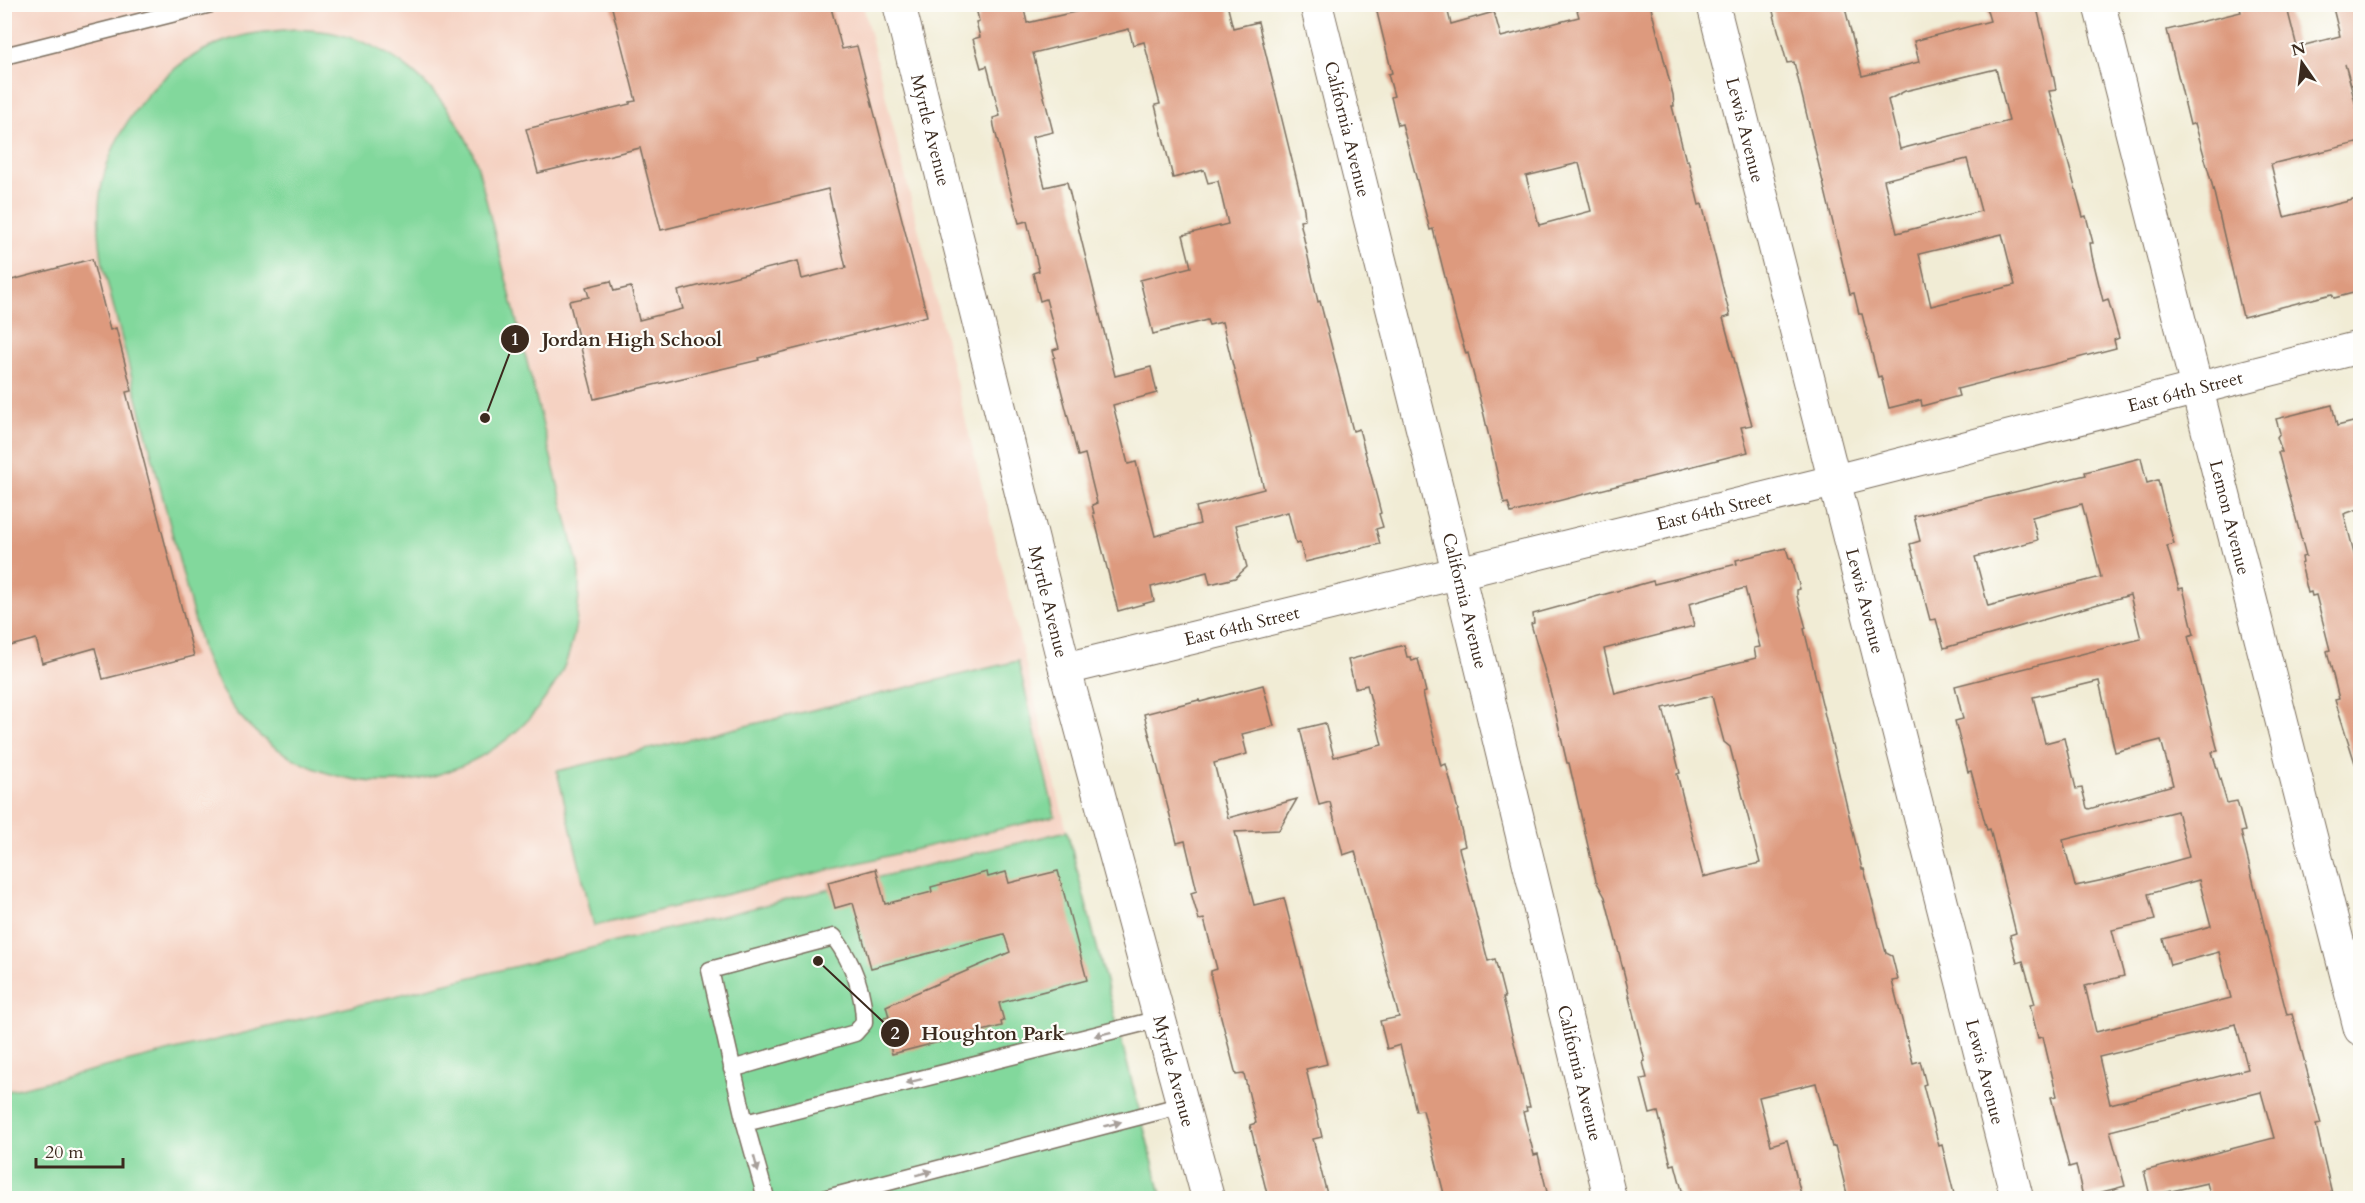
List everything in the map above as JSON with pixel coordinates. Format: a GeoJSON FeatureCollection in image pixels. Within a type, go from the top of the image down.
{"type":"FeatureCollection","features":[{"type":"Feature","properties":{"kind":"street","name":"Myrtle Avenue"},"geometry":{"type":"LineString","coordinates":[[899,4],[1065,669],[1208,1198]]}},
{"type":"Feature","properties":{"kind":"street","name":"California Avenue"},"geometry":{"type":"LineString","coordinates":[[1316,4],[1458,573],[1610,1198]]}},
{"type":"Feature","properties":{"kind":"street","name":"Lewis Avenue"},"geometry":{"type":"LineString","coordinates":[[1713,4],[2017,1198]]}},
{"type":"Feature","properties":{"kind":"street","name":"Lemon Avenue"},"geometry":{"type":"LineString","coordinates":[[2099,4],[2361,1029]]}},
{"type":"Feature","properties":{"kind":"street","name":"East 64th Street"},"geometry":{"type":"LineString","coordinates":[[1065,669],[1834,481],[2361,347]]}},
{"type":"Feature","properties":{"kind":"lane"},"geometry":{"type":"LineString","coordinates":[[4,56],[211,4]]}},
{"type":"Feature","properties":{"kind":"lane"},"geometry":{"type":"LineString","coordinates":[[732,1069],[855,1033],[864,1023],[864,1006],[850,958],[834,937],[710,970],[732,1069],[745,1123],[766,1198]]}},
{"type":"Feature","properties":{"kind":"lane"},"geometry":{"type":"LineString","coordinates":[[745,1123],[1159,1019]]}},
{"type":"Feature","properties":{"kind":"lane"},"geometry":{"type":"LineString","coordinates":[[832,1198],[1183,1105]]}},
{"type":"Feature","properties":{"kind":"shaded area"},"geometry":{"type":"Polygon","coordinates":[[[4,5],[863,5],[1067,831],[5,1092],[4,5]]]}},
{"type":"Feature","properties":{"kind":"green space"},"geometry":{"type":"Polygon","coordinates":[[[296,29],[329,32],[358,40],[402,64],[422,80],[439,99],[467,141],[477,164],[579,568],[578,611],[572,642],[562,672],[539,707],[517,731],[479,758],[446,772],[416,780],[386,782],[355,780],[298,761],[271,745],[248,725],[224,695],[203,653],[103,266],[99,236],[102,184],[108,161],[118,139],[144,99],[179,66],[220,43],[248,35],[296,29]]]}},
{"type":"Feature","properties":{"kind":"green space"},"geometry":{"type":"Polygon","coordinates":[[[1018,661],[1055,816],[594,926],[557,771],[1018,661]]]}},
{"type":"Feature","properties":{"kind":"green space"},"geometry":{"type":"Polygon","coordinates":[[[1067,831],[1162,1198],[5,1198],[4,1092],[1067,831]]]}},
{"type":"Feature","properties":{"kind":"building"},"geometry":{"type":"Polygon","coordinates":[[[611,4],[830,4],[842,49],[857,46],[927,316],[758,358],[759,360],[594,399],[569,301],[589,297],[586,287],[611,281],[614,291],[631,287],[639,320],[683,309],[678,291],[741,275],[798,261],[802,279],[846,268],[828,189],[661,230],[640,148],[538,173],[526,129],[636,101],[611,4]]]}},
{"type":"Feature","properties":{"kind":"building"},"geometry":{"type":"Polygon","coordinates":[[[988,4],[1023,4],[1027,23],[1109,4],[1227,4],[1233,28],[1258,22],[1304,209],[1305,220],[1300,221],[1318,302],[1320,301],[1353,431],[1359,429],[1381,513],[1379,514],[1383,527],[1376,529],[1380,544],[1305,562],[1300,543],[1296,544],[1288,512],[1236,525],[1247,567],[1235,578],[1210,584],[1207,572],[1151,587],[1154,601],[1118,611],[1093,513],[1092,505],[1097,503],[1085,454],[1078,456],[1053,358],[1055,357],[1053,350],[1059,348],[1046,299],[1040,301],[1033,273],[1039,271],[1027,221],[1019,223],[994,126],[993,118],[1000,116],[987,66],[981,68],[973,39],[980,37],[976,22],[979,21],[976,8],[988,4]],[[1129,29],[1033,53],[1053,132],[1032,137],[1045,187],[1067,182],[1115,376],[1151,367],[1157,393],[1113,405],[1128,464],[1136,462],[1155,536],[1200,524],[1196,507],[1264,489],[1222,322],[1209,325],[1207,320],[1153,334],[1140,280],[1191,267],[1183,235],[1228,224],[1218,181],[1208,183],[1204,170],[1173,178],[1155,105],[1160,104],[1144,42],[1133,45],[1129,29]]]}},
{"type":"Feature","properties":{"kind":"building"},"geometry":{"type":"Polygon","coordinates":[[[1375,4],[1446,4],[1451,24],[1494,12],[1501,37],[1579,17],[1577,10],[1598,4],[1650,4],[1673,95],[1674,106],[1672,106],[1686,161],[1688,160],[1699,205],[1702,204],[1730,316],[1723,318],[1752,425],[1741,427],[1748,452],[1511,513],[1508,503],[1504,504],[1468,353],[1466,354],[1455,317],[1433,229],[1430,230],[1402,124],[1398,125],[1388,74],[1392,73],[1375,4]],[[1579,163],[1526,176],[1539,225],[1591,211],[1579,163]]]}},
{"type":"Feature","properties":{"kind":"building"},"geometry":{"type":"Polygon","coordinates":[[[1771,4],[1844,4],[1862,76],[1919,62],[1914,41],[1990,21],[1985,4],[2036,4],[2056,90],[2049,91],[2083,217],[2086,216],[2093,243],[2090,243],[2092,256],[2103,301],[2108,299],[2119,338],[2114,340],[2116,348],[1957,389],[1959,396],[1922,406],[1921,400],[1889,408],[1881,376],[1878,377],[1862,314],[1859,314],[1854,293],[1850,294],[1794,62],[1787,63],[1771,4]],[[1996,69],[1905,91],[1888,100],[1900,149],[2009,121],[1996,69]],[[1967,159],[1884,180],[1897,233],[1981,211],[1967,159]],[[2002,234],[1919,254],[1931,306],[2015,285],[2002,234]]]}},
{"type":"Feature","properties":{"kind":"building"},"geometry":{"type":"Polygon","coordinates":[[[2239,4],[2286,4],[2297,47],[2340,36],[2332,4],[2361,4],[2361,84],[2351,85],[2345,64],[2361,125],[2361,142],[2271,164],[2284,217],[2361,198],[2361,291],[2334,298],[2332,294],[2243,317],[2212,184],[2195,123],[2190,125],[2167,30],[2241,12],[2239,4]]]}},
{"type":"Feature","properties":{"kind":"building"},"geometry":{"type":"Polygon","coordinates":[[[92,259],[110,330],[116,328],[132,391],[126,392],[194,656],[103,679],[95,648],[42,663],[36,639],[10,646],[4,625],[4,282],[92,259]]]}},
{"type":"Feature","properties":{"kind":"building"},"geometry":{"type":"Polygon","coordinates":[[[2332,405],[2337,426],[2361,420],[2361,508],[2344,514],[2361,580],[2361,763],[2355,763],[2335,700],[2339,699],[2327,651],[2330,650],[2316,595],[2312,596],[2311,592],[2308,593],[2301,564],[2303,563],[2302,557],[2306,556],[2278,452],[2282,452],[2277,437],[2280,433],[2276,419],[2332,405]]]}},
{"type":"Feature","properties":{"kind":"building"},"geometry":{"type":"Polygon","coordinates":[[[2141,458],[2147,483],[2158,480],[2174,544],[2167,546],[2179,589],[2183,588],[2194,634],[2188,636],[2218,751],[2212,752],[2227,803],[2237,801],[2245,831],[2241,832],[2287,1015],[2292,1014],[2321,1124],[2316,1125],[2333,1198],[2211,1198],[2207,1183],[2150,1196],[2144,1171],[2274,1138],[2261,1092],[2110,1131],[2125,1186],[2083,1197],[2076,1165],[2069,1167],[2051,1097],[2057,1096],[2043,1037],[2038,1038],[2030,1005],[2035,1004],[2023,961],[2017,963],[2010,935],[2016,933],[1990,829],[1987,830],[1971,771],[1968,772],[1955,721],[1963,719],[1955,686],[2141,639],[2130,595],[1944,648],[1936,619],[1930,620],[1910,544],[1920,541],[1914,516],[2086,475],[2085,472],[2141,458]],[[2082,504],[2032,517],[2038,540],[1975,557],[1988,606],[2101,577],[2082,504]],[[2099,681],[2033,697],[2045,743],[2064,738],[2076,789],[2082,788],[2087,808],[2173,785],[2161,740],[2115,752],[2099,681]],[[2177,811],[2063,840],[2075,886],[2189,857],[2177,811]],[[2199,880],[2148,894],[2155,920],[2112,930],[2124,976],[2085,986],[2096,1032],[2231,998],[2219,952],[2170,965],[2163,939],[2211,926],[2199,880]],[[2236,1024],[2099,1057],[2110,1104],[2248,1069],[2236,1024]]]}},
{"type":"Feature","properties":{"kind":"building"},"geometry":{"type":"Polygon","coordinates":[[[1786,548],[1789,558],[1792,558],[1800,589],[1797,590],[1797,596],[1806,628],[1804,629],[1862,869],[1864,869],[1886,953],[1892,956],[1898,980],[1892,981],[1913,1063],[1920,1061],[1926,1084],[1923,1085],[1939,1146],[1942,1145],[1955,1198],[1848,1198],[1816,1083],[1759,1097],[1771,1145],[1787,1140],[1802,1198],[1684,1198],[1675,1164],[1671,1165],[1658,1112],[1650,1114],[1641,1079],[1647,1078],[1643,1062],[1645,1061],[1630,997],[1605,897],[1596,881],[1569,763],[1567,763],[1551,694],[1531,624],[1534,623],[1533,614],[1653,581],[1654,584],[1737,564],[1736,560],[1786,548]],[[1745,588],[1689,604],[1694,626],[1604,649],[1615,694],[1756,658],[1754,648],[1760,647],[1745,588]],[[1712,696],[1663,708],[1703,877],[1760,863],[1730,747],[1724,742],[1712,696]]]}},
{"type":"Feature","properties":{"kind":"building"},"geometry":{"type":"Polygon","coordinates":[[[1404,645],[1407,657],[1411,657],[1412,661],[1418,659],[1426,692],[1423,693],[1441,766],[1446,764],[1458,810],[1465,846],[1459,848],[1488,961],[1495,959],[1505,998],[1503,998],[1530,1107],[1526,1107],[1527,1111],[1523,1112],[1534,1155],[1538,1154],[1547,1192],[1543,1193],[1544,1198],[1445,1198],[1423,1110],[1416,1111],[1400,1045],[1387,1049],[1380,1021],[1399,1017],[1355,851],[1343,855],[1330,802],[1319,805],[1300,729],[1325,723],[1334,757],[1382,745],[1367,685],[1355,688],[1348,660],[1404,645]]]}},
{"type":"Feature","properties":{"kind":"building"},"geometry":{"type":"Polygon","coordinates":[[[1263,685],[1274,726],[1242,734],[1247,754],[1214,763],[1228,818],[1297,799],[1279,830],[1235,832],[1254,905],[1284,898],[1327,1064],[1306,1069],[1322,1137],[1313,1139],[1328,1198],[1268,1198],[1250,1125],[1256,1123],[1244,1074],[1236,1075],[1211,978],[1211,971],[1217,969],[1204,919],[1199,920],[1191,893],[1197,891],[1185,841],[1177,843],[1144,714],[1263,685]]]}},
{"type":"Feature","properties":{"kind":"building"},"geometry":{"type":"Polygon","coordinates":[[[876,869],[885,904],[932,892],[931,887],[987,872],[988,877],[1006,872],[1009,883],[1058,871],[1087,980],[999,1003],[1004,1021],[1001,1022],[1002,1026],[892,1054],[883,1018],[889,1017],[886,1006],[1010,952],[1004,934],[871,968],[853,903],[835,908],[828,882],[876,869]]]}},
{"type":"Feature","properties":{"kind":"place","name":"Jordan High School"},"geometry":{"type":"Point","coordinates":[485,418]}},
{"type":"Feature","properties":{"kind":"place","name":"Houghton Park"},"geometry":{"type":"Point","coordinates":[818,961]}}]}
